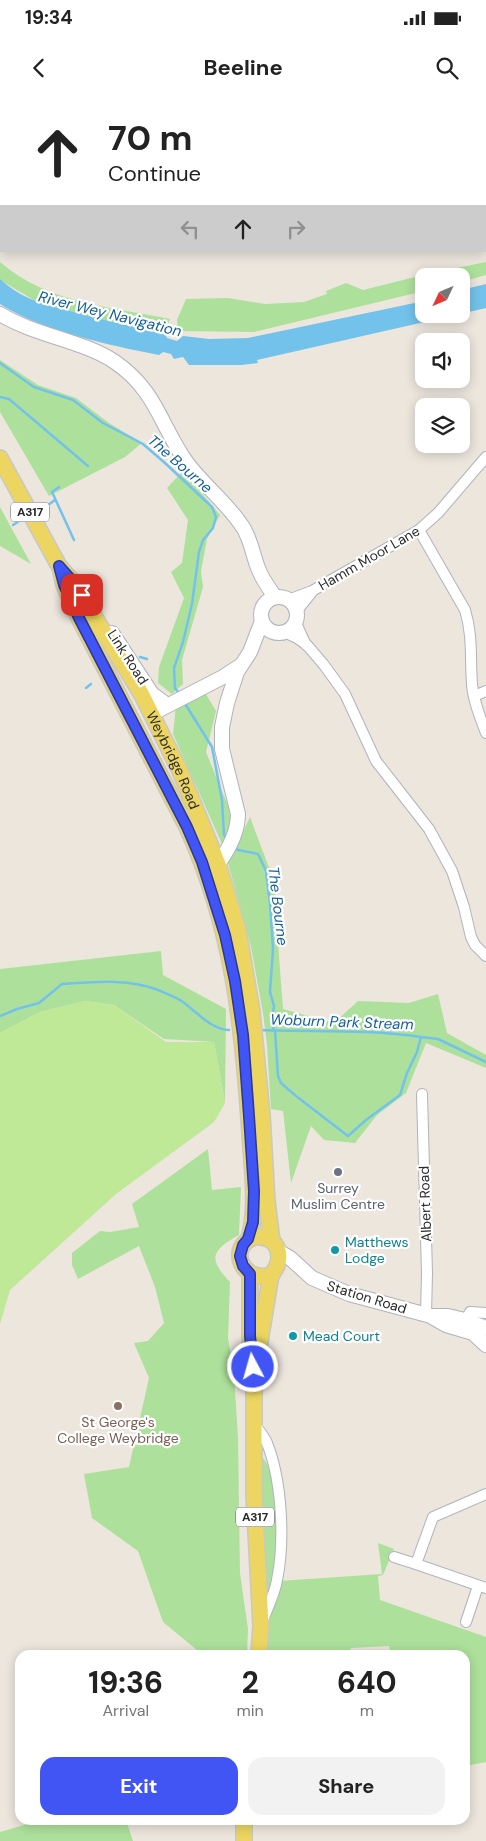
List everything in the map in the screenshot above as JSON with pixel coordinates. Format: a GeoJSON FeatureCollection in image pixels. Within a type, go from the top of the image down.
{"type":"FeatureCollection","features":[{"type":"Feature","properties":{"kind":"main road","name":"Weybridge Road"},"geometry":{"type":"LineString","coordinates":[[0,458],[59,566],[74,583],[152,714],[180,772],[218,864],[238,930],[252,1011],[262,1114],[267,1201],[275,1246]]}},
{"type":"Feature","properties":{"kind":"main road","name":"Weybridge Road"},"geometry":{"type":"LineString","coordinates":[[59,566],[64,585],[79,618],[197,849],[225,935],[238,998],[243,1035],[254,1191],[253,1222],[248,1239]]}},
{"type":"Feature","properties":{"kind":"main road"},"geometry":{"type":"LineString","coordinates":[[152,714],[147,719],[147,723],[177,786],[187,827]]}},
{"type":"Feature","properties":{"kind":"main road"},"geometry":{"type":"LineString","coordinates":[[261,1237],[275,1246],[279,1260],[273,1272],[260,1276],[250,1274],[243,1266],[240,1256],[243,1245],[248,1239],[261,1237]]}},
{"type":"Feature","properties":{"kind":"main road","name":"A317"},"geometry":{"type":"LineString","coordinates":[[254,1378],[273,1272]]}},
{"type":"Feature","properties":{"kind":"main road","name":"A317"},"geometry":{"type":"LineString","coordinates":[[250,1274],[250,1336],[254,1378],[254,1495],[261,1625],[260,1650]]}},
{"type":"Feature","properties":{"kind":"main road"},"geometry":{"type":"LineString","coordinates":[[244,1825],[244,1841]]}},
{"type":"Feature","properties":{"kind":"street"},"geometry":{"type":"LineString","coordinates":[[0,314],[34,331],[102,355],[122,368],[141,384],[151,397],[188,463],[241,524],[259,570],[262,616],[269,630],[297,638],[307,646],[324,665],[345,694],[376,760],[429,829],[452,871],[459,890],[470,937],[486,956]]}},
{"type":"Feature","properties":{"kind":"street","name":"Hamm Moor Lane"},"geometry":{"type":"LineString","coordinates":[[282,599],[312,591],[419,530],[438,513],[486,457]]}},
{"type":"Feature","properties":{"kind":"street"},"geometry":{"type":"LineString","coordinates":[[419,530],[465,610],[472,648],[474,696],[486,733]]}},
{"type":"Feature","properties":{"kind":"street"},"geometry":{"type":"LineString","coordinates":[[259,570],[282,599],[293,604],[307,646]]}},
{"type":"Feature","properties":{"kind":"street","name":"Link Road"},"geometry":{"type":"LineString","coordinates":[[74,583],[85,591],[152,694],[177,700]]}},
{"type":"Feature","properties":{"kind":"street","name":"Hamm Moor Lane"},"geometry":{"type":"LineString","coordinates":[[296,617],[312,591]]}},
{"type":"Feature","properties":{"kind":"street"},"geometry":{"type":"LineString","coordinates":[[218,864],[235,834],[238,814],[222,750],[222,727],[227,703],[240,666],[250,652],[266,602],[282,599]]}},
{"type":"Feature","properties":{"kind":"street"},"geometry":{"type":"LineString","coordinates":[[250,652],[281,632],[291,628],[296,617]]}},
{"type":"Feature","properties":{"kind":"street"},"geometry":{"type":"LineString","coordinates":[[152,714],[223,677],[240,666]]}},
{"type":"Feature","properties":{"kind":"street"},"geometry":{"type":"LineString","coordinates":[[474,696],[486,691]]}},
{"type":"Feature","properties":{"kind":"street","name":"Albert Road"},"geometry":{"type":"LineString","coordinates":[[422,1094],[428,1315]]}},
{"type":"Feature","properties":{"kind":"street","name":"Station Road"},"geometry":{"type":"LineString","coordinates":[[275,1246],[305,1273]]}},
{"type":"Feature","properties":{"kind":"street","name":"Station Road"},"geometry":{"type":"LineString","coordinates":[[273,1272],[294,1269],[305,1273],[321,1283],[349,1294],[428,1315],[446,1326],[464,1325],[486,1328]]}},
{"type":"Feature","properties":{"kind":"street"},"geometry":{"type":"LineString","coordinates":[[464,1325],[470,1312],[486,1313]]}},
{"type":"Feature","properties":{"kind":"street","name":"Station Road"},"geometry":{"type":"LineString","coordinates":[[464,1325],[486,1346]]}},
{"type":"Feature","properties":{"kind":"street"},"geometry":{"type":"LineString","coordinates":[[254,1424],[267,1443],[280,1498],[277,1582],[261,1625]]}},
{"type":"Feature","properties":{"kind":"street"},"geometry":{"type":"LineString","coordinates":[[416,1564],[433,1517],[486,1494]]}},
{"type":"Feature","properties":{"kind":"street"},"geometry":{"type":"LineString","coordinates":[[394,1557],[482,1587],[466,1622]]}},
{"type":"Feature","properties":{"kind":"green space"},"geometry":{"type":"Polygon","coordinates":[[[0,262],[18,276],[38,287],[59,295],[103,307],[170,319],[165,333],[105,322],[44,306],[0,280],[0,262]]]}},
{"type":"Feature","properties":{"kind":"green space"},"geometry":{"type":"Polygon","coordinates":[[[486,262],[486,275],[470,279],[470,268],[456,268],[486,262]]]}},
{"type":"Feature","properties":{"kind":"green space"},"geometry":{"type":"Polygon","coordinates":[[[415,277],[415,293],[254,332],[178,331],[177,320],[186,299],[228,298],[265,304],[304,302],[327,294],[326,291],[346,283],[363,290],[415,277]]]}},
{"type":"Feature","properties":{"kind":"green space"},"geometry":{"type":"Polygon","coordinates":[[[0,360],[38,385],[76,398],[109,423],[142,443],[125,457],[49,496],[0,412],[0,360]]]}},
{"type":"Feature","properties":{"kind":"green space"},"geometry":{"type":"Polygon","coordinates":[[[183,471],[220,515],[207,539],[201,571],[203,587],[182,660],[183,684],[172,694],[158,683],[159,667],[184,598],[171,572],[182,563],[188,520],[167,488],[183,471]]]}},
{"type":"Feature","properties":{"kind":"green space"},"geometry":{"type":"Polygon","coordinates":[[[0,507],[31,564],[0,546],[0,507]]]}},
{"type":"Feature","properties":{"kind":"green space"},"geometry":{"type":"Polygon","coordinates":[[[204,691],[216,711],[206,752],[229,808],[231,825],[222,844],[173,734],[176,706],[204,691]]]}},
{"type":"Feature","properties":{"kind":"green space"},"geometry":{"type":"Polygon","coordinates":[[[250,817],[271,873],[277,906],[283,1009],[334,1023],[358,1001],[409,1003],[438,994],[447,1033],[486,1055],[486,1068],[426,1043],[406,1093],[377,1115],[355,1143],[324,1140],[311,1126],[291,1183],[283,1111],[271,1109],[267,1045],[251,947],[228,863],[250,817]]]}},
{"type":"Feature","properties":{"kind":"green space"},"geometry":{"type":"Polygon","coordinates":[[[161,951],[163,975],[226,1009],[225,1103],[214,1042],[164,1039],[114,1005],[85,1001],[40,1012],[0,1033],[0,969],[161,951]]]}},
{"type":"Feature","properties":{"kind":"green space"},"geometry":{"type":"Polygon","coordinates":[[[85,1001],[114,1005],[166,1042],[214,1042],[225,1103],[214,1122],[116,1194],[10,1290],[0,1324],[0,1033],[40,1012],[85,1001]]]}},
{"type":"Feature","properties":{"kind":"green space"},"geometry":{"type":"Polygon","coordinates":[[[208,1149],[212,1190],[241,1187],[239,1235],[218,1250],[216,1261],[218,1267],[230,1282],[228,1338],[234,1374],[238,1438],[240,1573],[248,1629],[247,1650],[197,1650],[163,1622],[138,1551],[92,1518],[84,1474],[129,1467],[149,1378],[134,1343],[148,1341],[164,1323],[155,1287],[139,1246],[78,1279],[72,1265],[72,1253],[100,1231],[110,1232],[139,1227],[132,1204],[208,1149]]]}},
{"type":"Feature","properties":{"kind":"green space"},"geometry":{"type":"Polygon","coordinates":[[[263,1458],[269,1468],[273,1481],[277,1516],[279,1581],[382,1574],[378,1543],[394,1549],[383,1575],[378,1576],[380,1600],[486,1637],[486,1762],[470,1765],[470,1650],[390,1650],[389,1646],[351,1648],[350,1650],[268,1650],[268,1622],[257,1464],[263,1458]]]}},
{"type":"Feature","properties":{"kind":"green space"},"geometry":{"type":"Polygon","coordinates":[[[24,1825],[128,1825],[133,1841],[0,1841],[0,1832],[24,1825]]]}},
{"type":"Feature","properties":{"kind":"water","name":"River Wey Navigation"},"geometry":{"type":"Polygon","coordinates":[[[0,279],[30,299],[40,303],[165,333],[167,338],[177,341],[183,336],[209,339],[248,338],[415,303],[415,323],[420,323],[257,360],[258,363],[241,365],[189,365],[183,357],[174,359],[171,354],[163,352],[159,355],[76,336],[17,314],[0,304],[0,279]]]}},
{"type":"Feature","properties":{"kind":"water"},"geometry":{"type":"Polygon","coordinates":[[[486,284],[486,308],[470,312],[470,288],[486,284]]]}},
{"type":"Feature","properties":{"kind":"waterway","name":"The Bourne"},"geometry":{"type":"LineString","coordinates":[[0,363],[34,387],[73,400],[103,423],[143,444],[212,507],[216,517],[213,528],[203,540],[199,552],[192,604],[183,642],[174,668],[175,688],[179,693]]}},
{"type":"Feature","properties":{"kind":"waterway"},"geometry":{"type":"LineString","coordinates":[[0,397],[9,399],[88,466]]}},
{"type":"Feature","properties":{"kind":"waterway"},"geometry":{"type":"LineString","coordinates":[[59,487],[52,492],[74,540]]}},
{"type":"Feature","properties":{"kind":"waterway"},"geometry":{"type":"LineString","coordinates":[[48,505],[55,500]]}},
{"type":"Feature","properties":{"kind":"waterway"},"geometry":{"type":"LineString","coordinates":[[13,525],[18,522]]}},
{"type":"Feature","properties":{"kind":"waterway"},"geometry":{"type":"LineString","coordinates":[[140,657],[147,659]]}},
{"type":"Feature","properties":{"kind":"waterway"},"geometry":{"type":"LineString","coordinates":[[86,688],[91,684]]}},
{"type":"Feature","properties":{"kind":"waterway","name":"The Bourne"},"geometry":{"type":"LineString","coordinates":[[184,702],[212,747],[222,800],[224,835],[228,839]]}},
{"type":"Feature","properties":{"kind":"waterway","name":"The Bourne"},"geometry":{"type":"LineString","coordinates":[[235,847],[238,850],[258,854],[266,871],[273,949],[270,992],[274,1006],[271,1024],[275,1031],[278,1076],[281,1083],[296,1096],[348,1136],[400,1095],[421,1037],[438,1039],[486,1062]]}},
{"type":"Feature","properties":{"kind":"waterway","name":"Woburn Park Stream"},"geometry":{"type":"LineString","coordinates":[[0,1016],[39,1003],[62,984],[123,982],[147,986],[172,996],[209,1023],[229,1030]]}},
{"type":"Feature","properties":{"kind":"waterway","name":"Woburn Park Stream"},"geometry":{"type":"LineString","coordinates":[[261,1030],[361,1032],[421,1037]]}},
{"type":"Feature","properties":{"kind":"place","name":"Surrey Muslim Centre"},"geometry":{"type":"Point","coordinates":[338,1172]}},
{"type":"Feature","properties":{"kind":"place","name":"Matthews Lodge"},"geometry":{"type":"Point","coordinates":[335,1250]}},
{"type":"Feature","properties":{"kind":"place","name":"Mead Court"},"geometry":{"type":"Point","coordinates":[293,1336]}},
{"type":"Feature","properties":{"kind":"place","name":"St George's College Weybridge"},"geometry":{"type":"Point","coordinates":[118,1406]}},
{"type":"Feature","properties":{"kind":"route"},"geometry":{"type":"LineString","coordinates":[[82,595],[59,566],[64,585],[79,618],[197,849],[225,935],[233,971],[243,1035],[254,1191],[253,1222],[248,1239],[244,1242],[241,1249],[240,1256],[240,1261],[250,1274],[250,1336],[253,1367]]}}]}
